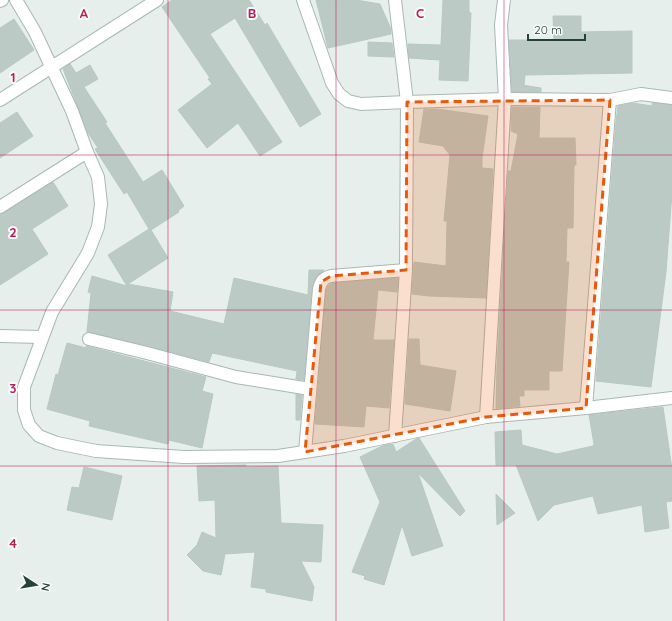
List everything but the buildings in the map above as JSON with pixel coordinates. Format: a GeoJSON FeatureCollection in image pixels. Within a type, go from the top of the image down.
{"type":"FeatureCollection","features":[{"type":"Feature","properties":{"kind":"street"},"geometry":{"type":"LineString","coordinates":[[16,0],[35,32],[72,111],[98,177],[101,204],[98,227],[88,253],[52,312],[24,387],[24,410],[29,424],[39,436],[57,443],[96,451],[184,457],[278,456],[344,446],[486,417],[586,408],[672,398]]}},
{"type":"Feature","properties":{"kind":"street"},"geometry":{"type":"LineString","coordinates":[[0,100],[157,0]]}},
{"type":"Feature","properties":{"kind":"street"},"geometry":{"type":"LineString","coordinates":[[302,0],[332,84],[339,94],[348,101],[361,104],[505,99],[610,100],[641,94],[672,98]]}},
{"type":"Feature","properties":{"kind":"street"},"geometry":{"type":"LineString","coordinates":[[395,0],[407,102],[406,270],[395,436]]}},
{"type":"Feature","properties":{"kind":"street"},"geometry":{"type":"LineString","coordinates":[[486,417],[505,99],[501,25],[504,0]]}},
{"type":"Feature","properties":{"kind":"street"},"geometry":{"type":"LineString","coordinates":[[586,408],[610,100]]}},
{"type":"Feature","properties":{"kind":"street"},"geometry":{"type":"LineString","coordinates":[[0,207],[87,152]]}},
{"type":"Feature","properties":{"kind":"street"},"geometry":{"type":"LineString","coordinates":[[304,452],[319,289],[321,282],[331,276],[406,270]]}},
{"type":"Feature","properties":{"kind":"street"},"geometry":{"type":"LineString","coordinates":[[0,336],[42,337]]}},
{"type":"Feature","properties":{"kind":"street"},"geometry":{"type":"LineString","coordinates":[[89,340],[236,377],[310,389]]}},
{"type":"Feature","properties":{"kind":"highlighted area"},"geometry":{"type":"Polygon","coordinates":[[[610,100],[586,408],[486,417],[305,452],[321,282],[331,276],[406,270],[407,102],[610,100]]]}}]}
